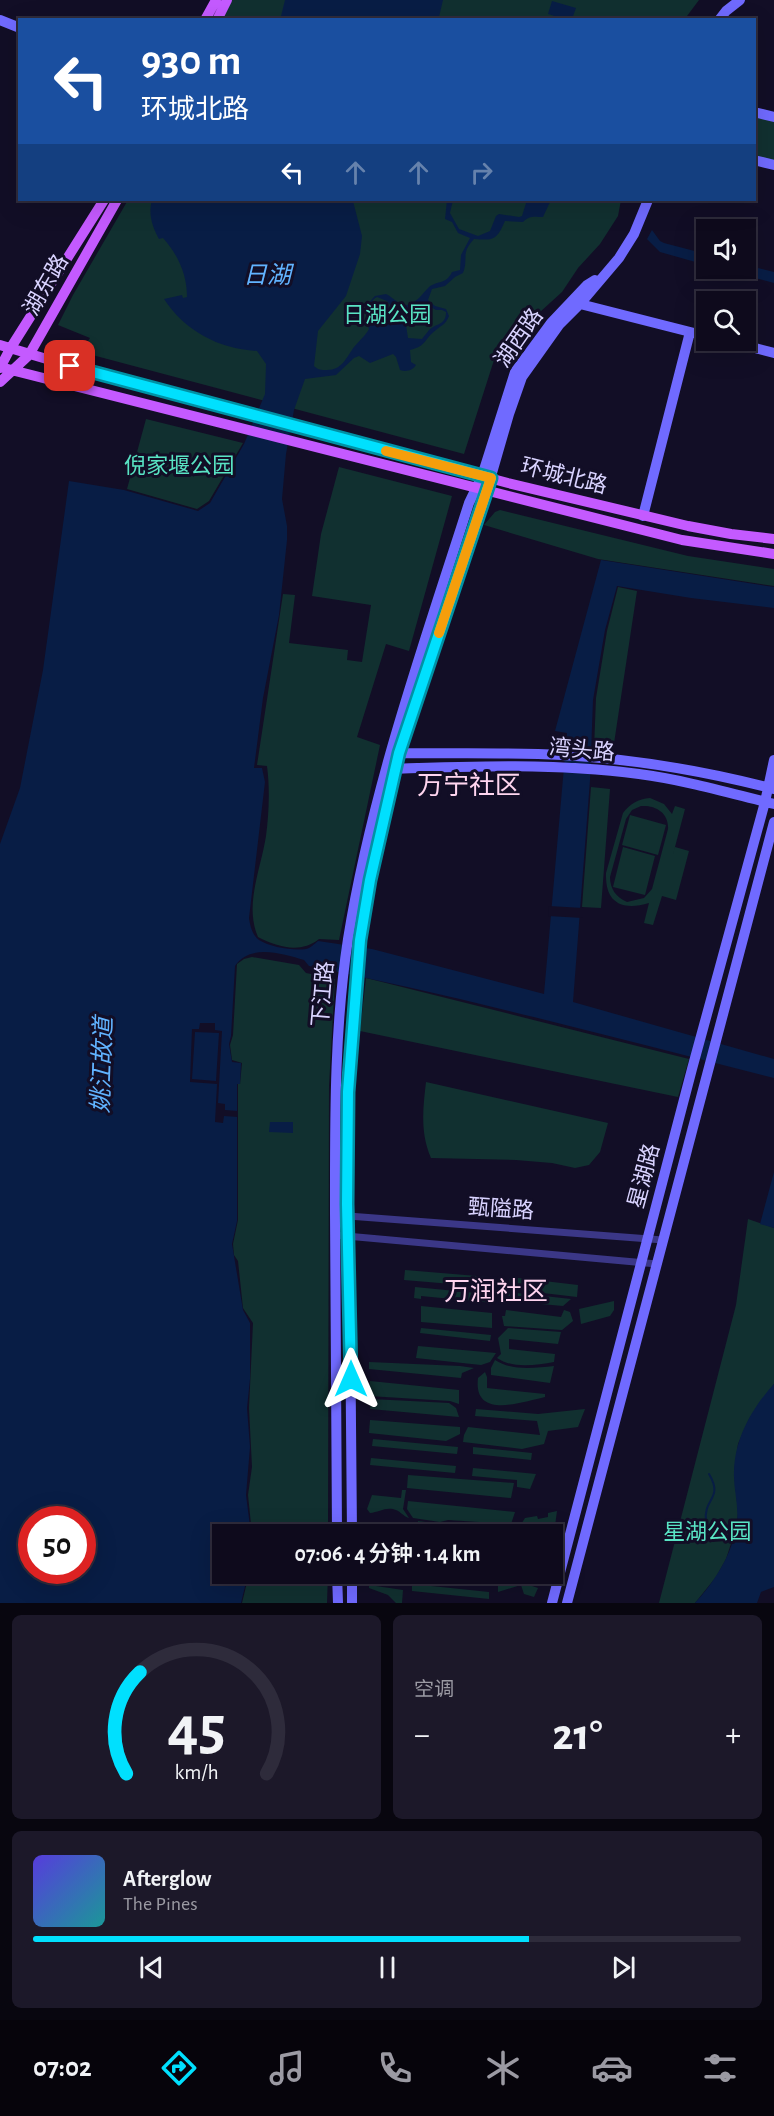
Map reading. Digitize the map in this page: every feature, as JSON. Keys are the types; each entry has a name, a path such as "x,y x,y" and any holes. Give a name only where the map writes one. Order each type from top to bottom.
{"main road":[{"path":"206,18 216,0"},
{"path":"218,18 227,0"},
{"path":"722,15 734,0"},
{"path":"722,15 740,0"},
{"path":"0,20 18,27"},
{"path":"756,112 774,117"},
{"path":"756,160 774,165"},
{"name":"湖东路","path":"0,367 5,347 103,201"},
{"name":"湖东路","path":"0,382 29,355 116,201"},
{"name":"湖西路","path":"486,477 522,377 577,301 605,275 619,258 648,201"},
{"path":"577,301 696,334"},
{"path":"643,516 690,332"},
{"name":"环城北路","path":"5,347 90,372 486,477 643,516 731,534 774,539"},
{"path":"756,348 774,353"},
{"name":"环城北路","path":"0,367 682,540 774,554"},
{"path":"85,389 90,372"},
{"name":"下江路","path":"337,1524 335,1096 342,987 348,941 359,877 394,753 470,503 482,488 486,477"},
{"name":"湾头路","path":"394,753 490,753 562,761 593,769 689,783 770,803"},
{"name":"湾头路","path":"390,769 596,758 670,767 771,789"},
{"name":"星湖路","path":"552,1603 692,1069 770,803 774,760"},
{"name":"下江路","path":"352,1524 348,1092 359,945 390,769"},
{"name":"星湖路","path":"567,1603 774,822"},
{"path":"655,1210 670,1213"},
{"path":"337,1584 338,1603"},
{"path":"352,1584 352,1603"}],"street":[{"name":"甄隘路","path":"335,1215 663,1240"},
{"name":"甄隘路","path":"335,1235 657,1264"}],"green space":[{"path":"230,0 699,0 686,18 221,18"},
{"path":"756,116 774,120 774,161 756,156"},
{"name":"日湖公园","path":"127,201 621,201 618,216 600,244 578,268 562,292 518,332 494,360 464,454 81,352 90,338 58,325"},
{"name":"倪家堰公园","path":"146,419 243,443 209,501 197,509 127,489"},
{"path":"339,467 452,496 409,651 386,644 357,737 380,745 339,940 319,939 312,944 297,948 273,944 258,937 254,925 253,900 266,836 269,801 267,766 257,765 283,594 295,595 289,643 348,650 347,660 362,662 371,605 312,596 321,534"},
{"path":"500,510 688,556 774,569 774,586 598,559 484,525 495,512"},
{"path":"618,587 637,591 613,750 594,749 596,698 607,631"},
{"path":"591,787 610,789 601,908 582,907"},
{"path":"650,798 664,804 672,814 675,806 685,809 671,862 675,847 689,851 676,900 662,896 653,925 644,923 649,903 623,905 612,898 606,883 606,873 623,813 635,802","holes":["641,806 652,807 664,814 668,829 652,889 644,898 627,902 614,892 610,877 626,819 632,810"]},
{"path":"630,815 666,825 658,855 622,845"},
{"path":"623,847 655,856 645,895 613,887"},
{"path":"252,957 299,965 306,973 335,979 329,1086 328,1524 251,1524 248,1495 252,1467 249,1408 253,1323 243,1308 238,1261 234,1255 233,1244 238,1220 238,1084 240,1084 242,1063 232,1060 230,1045 233,1035 237,964"},
{"path":"366,978 689,1059 678,1097 360,1031"},
{"path":"426,1082 608,1123 600,1152 589,1165 575,1168 552,1163 516,1160 431,1158 424,1130"},
{"name":"星湖公园","path":"748,1219 774,1228 774,1384 749,1419 738,1444 734,1472 737,1525 726,1559 716,1577 695,1603 659,1603 736,1305"},
{"path":"405,1270 489,1277 488,1287 404,1280"},
{"path":"510,1277 578,1285 577,1297 509,1289"},
{"path":"415,1287 476,1293 486,1301 493,1300 493,1303 421,1296 421,1299 414,1298"},
{"path":"508,1292 571,1299 563,1306 507,1301"},
{"path":"614,1301 614,1310 610,1316 581,1324 579,1309"},
{"path":"421,1306 492,1313 492,1328 421,1322"},
{"path":"506,1310 561,1317 564,1310 570,1312 573,1321 562,1330 504,1326 502,1316 505,1316"},
{"path":"421,1328 491,1335 490,1341 420,1333"},
{"path":"508,1328 561,1332 558,1344 509,1339 509,1349 555,1354 554,1362 517,1365 497,1358 501,1354 498,1338"},
{"path":"418,1346 496,1353 490,1362 481,1365 416,1358"},
{"path":"495,1360 516,1367 554,1366 550,1383 491,1375 491,1368"},
{"path":"369,1362 474,1368 462,1373 461,1378 369,1369"},
{"path":"485,1372 487,1388 545,1394 545,1397 512,1404 491,1404 483,1399 478,1391 478,1378"},
{"path":"370,1381 459,1390 459,1404 450,1401 369,1396"},
{"path":"371,1399 449,1403 456,1408 459,1417 370,1409"},
{"path":"476,1409 538,1414 585,1409 578,1427 548,1431 544,1444 522,1449 463,1442 468,1427 540,1435 537,1421 475,1416"},
{"path":"370,1420 460,1427 460,1434 446,1441 369,1433"},
{"path":"373,1439 458,1447 457,1454 372,1446"},
{"path":"473,1447 532,1453 531,1460 473,1454"},
{"path":"371,1458 456,1466 455,1473 370,1465"},
{"path":"473,1468 536,1474 530,1489 517,1487 517,1480 472,1476"},
{"path":"408,1475 514,1483 511,1498 407,1488"},
{"path":"402,1490 406,1490 403,1509 409,1518 393,1509 370,1513 367,1509 372,1495 401,1498"},
{"path":"408,1501 515,1512 511,1524 448,1520 440,1522 413,1518 407,1509"},
{"path":"557,1511 555,1524 521,1524 525,1518 548,1517 548,1513"},
{"path":"418,1521 441,1524 418,1524"},
{"path":"247,1584 328,1584 327,1603 242,1603"},
{"path":"412,1584 489,1592 489,1599 412,1591"},
{"path":"498,1584 526,1584 538,1588 534,1597 524,1594 521,1585 498,1592"},
{"path":"369,1585 403,1590 402,1603 396,1603 388,1595 369,1588"}],"water":[{"path":"285,0 443,0 440,18 280,18"},
{"path":"552,1 576,8 572,18 558,18 548,14"},
{"path":"152,201 353,201 362,236 360,254 346,296 318,331 314,366 320,370 327,370 340,366 369,329 366,311 375,296 386,294 404,305 411,304 429,287 444,281 452,272 460,270 461,255 470,238 458,233 452,222 445,219 447,201 453,201 450,213 459,229 478,236 490,231 499,214 519,217 522,216 527,201 551,201 543,217 530,217 523,222 505,221 494,238 474,239 466,252 463,273 445,286 432,289 428,300 435,306 446,309 449,316 445,323 423,344 410,350 411,362 416,365 413,369 400,370 393,354 370,363 359,356 336,375 305,379 294,410 286,454 282,499 287,540 279,615 263,698 254,768 262,768 265,782 249,918 255,935 259,940 288,949 306,949 318,941 372,949 544,994 567,733 555,731 601,560 774,587 774,608 617,586 605,630 593,700 590,780 573,1002 774,1059 774,1078 484,1005 309,966 304,960 286,955 258,952 241,959 235,966 229,1044 232,1062 241,1063 240,1084 237,1084 237,1221 232,1244 243,1310 250,1323 250,1379 247,1408 250,1447 246,1495 250,1524 212,1524 212,1584 246,1584 241,1603 0,1603 0,844 20,788 43,670 69,481 124,490 198,511 210,503 244,444 265,394 266,364 257,351 229,347 204,336 182,320 164,299 182,295 183,298 187,297 187,289 177,258 163,238 159,239 151,220","holes":["377,297 387,301 391,306 390,313 383,321 377,323 370,319 371,304","422,302 436,310 446,312 446,316 443,322 429,330 422,339 408,338 406,325 396,318 398,309 410,309"]},
{"path":"652,230 664,243 696,251 696,262 660,252 647,239"},
{"path":"756,268 774,272 774,283 756,278"},
{"path":"270,1122 293,1122 293,1133 269,1132"},
{"path":"774,1172 774,1228 760,1224"},
{"path":"774,1384 774,1587 761,1592 757,1603 695,1603 710,1585 732,1544 737,1522 735,1459 741,1435 752,1413"}],"pier":[{"path":"549,906 583,908 583,918 548,916"},
{"path":"200,1023 215,1023 215,1030 222,1031 218,1103 225,1104 225,1110 238,1111 238,1117 224,1116 223,1123 215,1122 217,1084 190,1082 192,1029 199,1029","holes":["195,1032 219,1033 216,1081 192,1079"]}],"waterway":[{"path":"706,1521 707,1507 714,1494 713,1482 709,1474"}],"slow traffic":[{"path":"386,451 491,478 479,508 439,633"}],"district":[{"name":"万宁社区","path":"469,786"},
{"name":"万润社区","path":"496,1292"}],"route":[{"path":"70,366 491,478 479,508 399,753 370,880 360,940 348,1092 347,1204 351,1379"}],"water label":[{"name":"日湖","path":"267,276"},
{"name":"姚江故道","path":"103,1065"}]}
